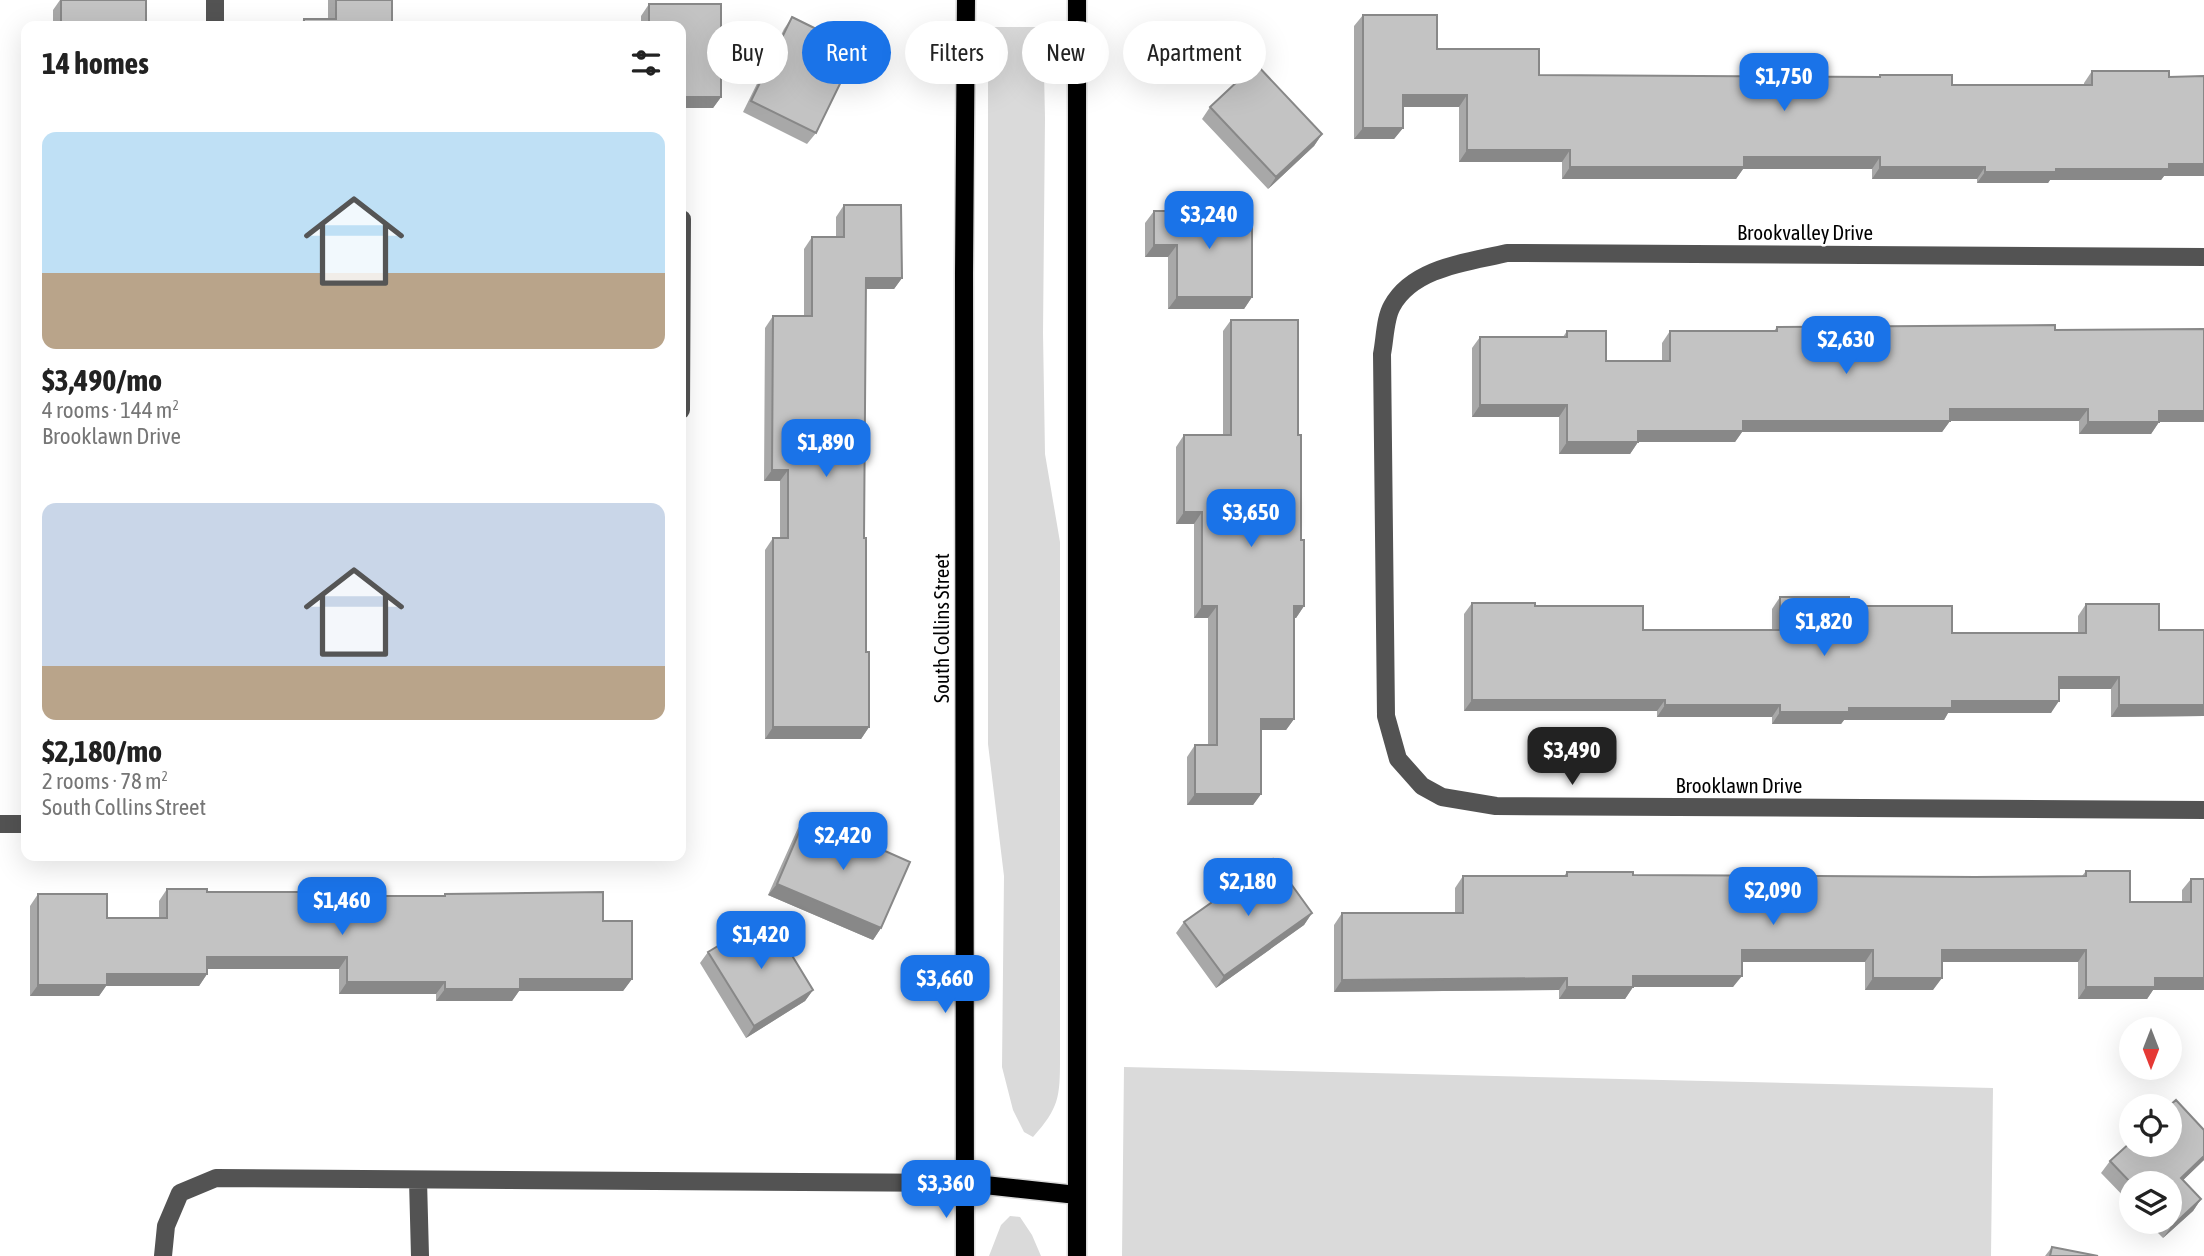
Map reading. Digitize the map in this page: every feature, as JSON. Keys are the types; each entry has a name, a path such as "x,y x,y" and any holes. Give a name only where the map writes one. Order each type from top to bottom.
{"main road":[{"name":"South Collins Street","path":"965,1256 967,0"},
{"path":"1077,0 1077,1256"},
{"path":"966,1183 1077,1195"}],"street":[{"path":"215,0 215,21"},
{"name":"Brookvalley Drive","path":"1411,283 1437,270 1507,253 2204,257"},
{"name":"Brooklawn Drive","path":"1411,283 1391,306 1382,354 1386,716 1398,759 1422,786 1442,797 1496,806 2204,810"},
{"path":"0,824 21,824"},
{"path":"163,1256 166,1226 180,1194 216,1178 966,1183"},
{"path":"418,1180 420,1256"}],"shaded area":[{"path":"1008,27 1022,27 1022,84 1044,84 1045,454 1060,542 1060,1072 1053,1110 1033,1137 1024,1132 1013,1110 1002,1067 1004,876 988,744 988,84 1008,84"},
{"path":"1124,1067 1993,1088 1991,1256 1122,1256"},
{"path":"1010,1216 1020,1217 1041,1256 989,1256 1001,1225"}],"building":[{"path":"61,0 146,0 146,21 61,21"},
{"path":"336,0 392,0 392,21 304,21 336,19"},
{"path":"649,4 721,4 721,21 707,21 707,84 721,84 721,97 686,97 686,21 649,21"},
{"path":"1363,15 1437,15 1437,49 1539,49 1539,75 1952,75 1952,85 2092,85 2092,71 2169,71 2169,77 2204,76 2204,164 2169,164 2169,169 1985,172 1985,167 1880,167 1880,157 1744,157 1744,167 1570,167 1570,150 1467,150 1467,95 1403,95 1403,128 1363,128"},
{"path":"792,17 802,22 802,84 840,84 816,133 751,101 759,84 788,84 788,25"},
{"path":"1266,75 1322,134 1276,177 1210,107 1235,84 1266,84"},
{"path":"844,205 901,205 902,278 866,278 864,538 869,727 773,727 773,538 788,538 788,470 772,470 773,316 812,316 812,237 844,237"},
{"path":"1154,211 1252,211 1252,297 1177,297 1177,245 1154,245"},
{"path":"1231,320 1298,320 1298,435 1301,435 1304,606 1294,606 1294,719 1261,719 1261,794 1195,794 1195,745 1217,745 1217,606 1202,606 1202,512 1184,512 1184,435 1231,435"},
{"path":"2055,325 2055,330 2204,329 2204,411 2159,411 2159,422 2088,422 2088,409 1950,409 1950,421 1743,421 1743,431 1638,431 1638,442 1567,442 1567,405 1480,405 1480,337 1567,337 1567,331 1606,331 1606,361 1670,361 1670,331 1777,331 1777,327"},
{"path":"1780,597 1849,597 1849,606 1952,606 1952,633 2086,633 2086,604 2159,604 2159,630 2204,630 2204,705 2119,705 2119,677 2059,677 2059,701 1952,701 1952,708 1849,708 1849,712 1780,712 1780,705 1665,705 1665,700 1472,700 1472,603 1643,606 1643,630 1780,630"},
{"path":"806,816 910,862 881,928 777,884"},
{"path":"1273,859 1312,913 1224,976 1184,922"},
{"path":"2086,871 2130,871 2130,902 2191,902 2191,879 2204,879 2204,978 2155,978 2155,987 2086,987 2086,950 1942,950 1942,978 1873,978 1873,950 1742,950 1742,976 1633,976 1633,987 1567,987 1567,978 1342,980 1342,913 1463,913 1463,876 1567,876 1567,872 1633,872 1633,875 1975,877 2086,876"},
{"path":"167,889 207,889 207,892 313,892 313,896 603,892 603,921 632,921 632,979 520,979 520,989 445,989 445,982 347,982 347,957 207,957 207,974 107,974 107,985 38,985 38,894 107,894 107,918 167,918"},
{"path":"768,916 813,990 754,1026 708,952"},
{"path":"2182,1106 2204,1130 2204,1156 2182,1177 2182,1171 2120,1171 2110,1161 2119,1153 2119,1157 2182,1157"},
{"path":"2182,1179 2201,1199 2182,1217"},
{"path":"2052,1247 2098,1256 2050,1256"}]}
